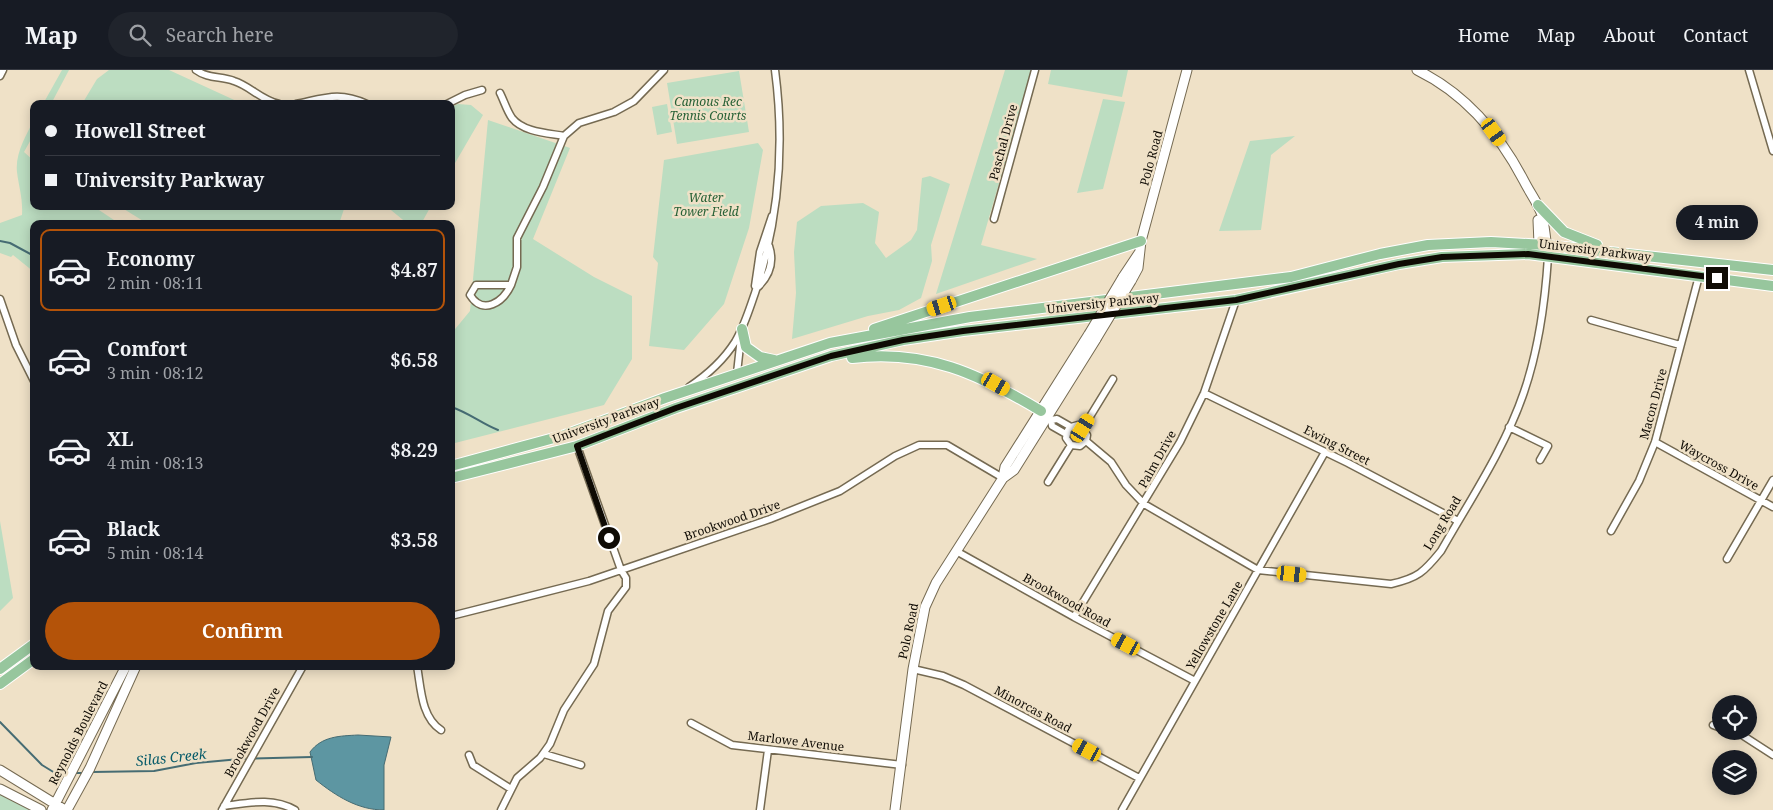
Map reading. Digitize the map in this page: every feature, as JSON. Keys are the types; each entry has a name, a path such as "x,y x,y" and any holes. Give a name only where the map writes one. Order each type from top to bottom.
{"main road":[{"name":"Polo Road","path":"1047,416 1127,279 1139,253 1187,70"},
{"path":"1417,70 1446,87 1480,116 1505,147 1538,206 1564,232 1611,252"},
{"path":"1530,191 1538,219 1542,244 1548,257"},
{"path":"1538,206 1542,244"},
{"path":"830,343 1141,241"},
{"name":"University Parkway","path":"455,465 565,435 681,392 830,343 970,317 1291,277 1380,254 1428,245 1475,242 1542,244 1773,270"},
{"name":"University Parkway","path":"455,477 577,446 703,399 831,356 903,340 963,331 1236,300 1399,264 1442,257 1528,254 1773,286"},
{"path":"742,329 744,342 752,352 760,357 777,360"},
{"name":"Polo Road","path":"895,810 913,669 925,607 936,583 1003,478 1005,466 1055,406 1092,336"},
{"path":"802,366 864,356 921,360 951,366 980,376 1047,416"},
{"path":"703,399 707,392 733,382 736,379 737,373"},
{"path":"0,669 30,647"},
{"path":"0,684 30,662"},
{"name":"Reynolds Boulevard","path":"53,807 124,670"},
{"name":"Reynolds Boulevard","path":"66,810 90,768 134,670"},
{"path":"0,770 53,807 66,810"},
{"path":"0,789 41,810"}],"street":[{"path":"0,76 3,70"},
{"path":"196,70 207,76 233,80 270,100"},
{"path":"511,285 476,285 470,295 478,303 491,306 504,298 511,285 518,267 517,238 543,187 564,136 579,123 614,112 634,102 664,70"},
{"path":"737,373 742,329 756,289 774,223 781,155 775,70"},
{"name":"Paschal Drive","path":"994,219 1035,70"},
{"path":"1749,70 1773,151"},
{"path":"455,100 482,90"},
{"path":"500,93 509,112 517,123 533,130 564,136"},
{"path":"315,100 338,95 358,100"},
{"path":"756,289 755,278 758,259 774,213"},
{"name":"Long Road","path":"1086,441 1111,462 1126,486 1144,504 1258,570 1391,584 1412,579 1425,571 1441,551 1509,426 1524,393 1542,322 1548,257"},
{"name":"Macon Drive","path":"1611,531 1638,481 1655,442 1698,276"},
{"path":"0,299 16,345 30,373"},
{"name":"Palm Drive","path":"1074,617 1180,442 1204,393 1236,300"},
{"path":"1591,320 1680,345"},
{"path":"681,392 714,367 742,329"},
{"path":"1083,428 1113,379"},
{"name":"Ewing Street","path":"1204,393 1326,452 1458,521"},
{"path":"1047,416 1071,427"},
{"path":"1047,416 1052,426 1066,434"},
{"path":"1078,425 1083,428 1087,435 1086,441 1080,446 1071,445 1066,438 1066,434 1071,427 1078,425"},
{"path":"1509,426 1548,446 1540,460"},
{"name":"Waycross Drive","path":"1655,442 1773,507"},
{"name":"Brookwood Drive","path":"455,615 589,582 770,520 827,498 895,456 920,445 947,445 1003,478"},
{"path":"1048,482 1071,445"},
{"path":"501,810 522,770 544,754 564,710 594,664 608,611 626,590 626,578 621,570 577,446"},
{"name":"Yellowstone Lane","path":"1122,810 1326,452"},
{"path":"1727,559 1773,480"},
{"name":"Brookwood Road","path":"956,551 1074,617 1195,681"},
{"name":"Minorcas Road","path":"913,669 943,676 964,685 1139,778"},
{"name":"Brookwood Drive","path":"223,808 301,670"},
{"path":"418,670 427,716 441,730"},
{"name":"Marlowe Avenue","path":"691,723 732,745 902,765"},
{"path":"1751,740 1773,755"},
{"path":"760,810 768,750"},
{"path":"544,754 581,765"},
{"path":"469,756 473,765 511,788"},
{"path":"223,808 266,802 287,806 294,810"}],"green space":[{"path":"62,70 69,70 53,100 45,100"},
{"path":"109,70 169,70 234,100 84,100 97,79"},
{"path":"1005,70 1032,70 981,245 1037,259 936,294"},
{"path":"1051,70 1128,70 1122,97 1048,84"},
{"name":"Camous Rec Tennis Courts","path":"739,71 749,132 677,144 667,83"},
{"path":"1103,99 1125,102 1103,189 1077,193"},
{"path":"667,104 672,132 657,135 652,107"},
{"path":"455,105 471,105 483,115 455,163"},
{"path":"488,120 570,148 533,239 594,277 632,296 632,359 604,405 455,443 455,329 470,311"},
{"path":"30,128 30,141 24,152 30,157 30,210 99,210 114,220 30,220 30,269 13,255 11,257 0,253 0,223 22,215 17,165 22,145"},
{"path":"1295,136 1271,155 1261,230 1219,231 1250,141"},
{"name":"Water Tower Field","path":"758,143 763,150 749,228 724,304 684,350 649,346 658,263 653,257 664,160"},
{"path":"930,176 950,184 931,245 932,261 921,298 899,310 868,316 792,339 796,293 794,252 797,222 821,206 863,203 879,212 875,243 886,258 911,240 917,230 922,178"},
{"path":"125,210 344,210 340,220 142,220"},
{"path":"391,210 429,210 423,220 403,220"},
{"path":"0,521 13,598 0,611"},
{"path":"0,794 34,810 0,810"}],"water":[{"path":"358,735 391,737 384,765 384,810 356,805 316,780 310,752 326,740"}],"waterway":[{"path":"0,241 10,243 30,254"},
{"path":"455,409 498,430"},
{"name":"Silas Creek","path":"0,722 42,765 55,773 67,773"},
{"name":"Silas Creek","path":"92,772 154,771 196,763 240,759 312,757"},
{"name":"Silas Creek","path":"74,773 84,773"}],"route":[{"path":"609,538 577,446 676,408 831,356 903,340 963,331 1236,300 1399,264 1442,257 1528,254 1717,278"}]}
